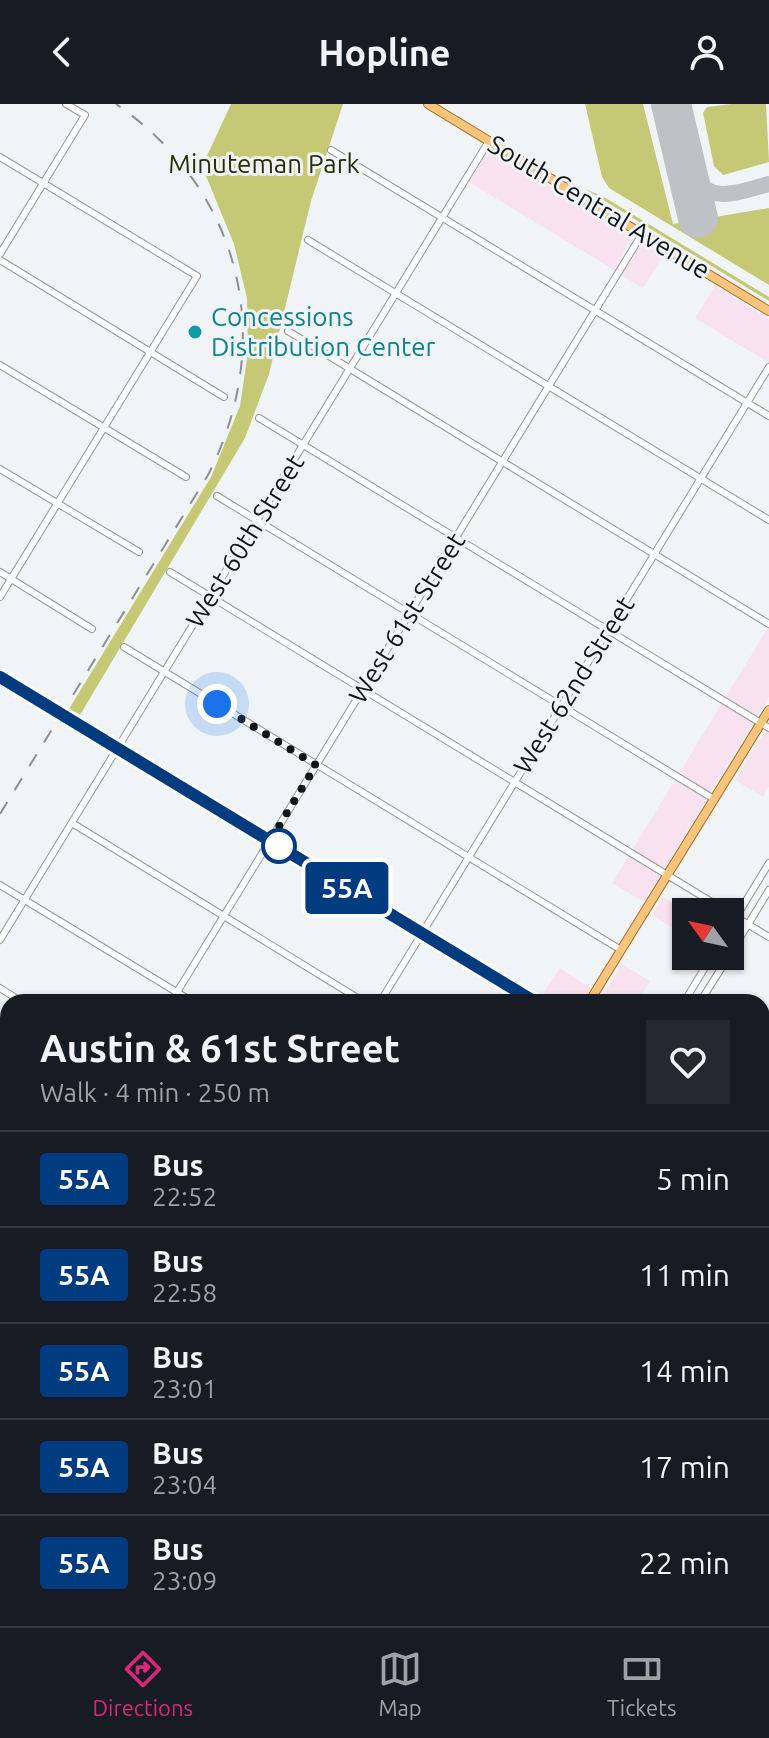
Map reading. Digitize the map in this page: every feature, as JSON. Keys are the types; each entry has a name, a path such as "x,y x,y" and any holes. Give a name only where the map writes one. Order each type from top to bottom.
{"main road":[{"name":"South Central Avenue","path":"428,104 769,311"},
{"path":"594,994 714,799 765,726 769,710"}],"street":[{"path":"0,254 85,115 66,104"},
{"name":"West 60th Street","path":"0,940 489,141"},
{"path":"331,150 769,416"},
{"path":"0,157 197,276 0,597"},
{"name":"West 61st Street","path":"177,992 642,234"},
{"path":"308,240 769,520"},
{"path":"0,260 224,397"},
{"path":"288,331 769,624"},
{"path":"0,365 186,477"},
{"name":"West 62nd Street","path":"385,994 769,367"},
{"path":"259,418 765,726"},
{"path":"0,469 139,552"},
{"path":"217,496 714,799"},
{"path":"0,572 92,629"},
{"path":"170,572 705,898"},
{"path":"124,647 621,950"},
{"path":"0,677 521,994"},
{"path":"72,823 351,994"},
{"path":"744,898 769,863"},
{"path":"0,885 180,994"},
{"path":"744,931 769,890"},
{"path":"744,922 769,937"},
{"path":"689,994 703,970"},
{"path":"705,994 720,970"}],"shaded area":[{"path":"494,152 632,236 614,270 469,182 486,156"},
{"path":"643,243 664,255 643,288 621,275"},
{"path":"715,286 769,319 769,363 695,318"},
{"path":"769,626 769,697 644,902 612,883"},
{"path":"769,724 769,787 763,797 735,780"},
{"path":"663,897 672,902 672,927 652,915"},
{"path":"622,964 650,981 643,994 604,994"},
{"path":"559,968 591,988 587,994 544,994"}],"green space":[{"name":"Minuteman Park","path":"231,104 343,104 311,201 269,374 245,438 80,715 69,709 211,477 240,406 248,352 247,298 234,244 206,176 206,158"},
{"path":"585,104 643,104 673,224 769,208 769,285 609,188 602,177"},
{"path":"766,104 769,162 723,175 714,166 703,113 707,107"},
{"path":"585,189 604,197 769,297 769,301"}],"taxiway":[{"path":"684,158 699,184 718,194 769,184"}],"runway":[{"path":"671,104 698,218"}],"railway":[{"path":"0,814 208,475 229,424 240,372 242,321 235,272 219,224 193,180 159,139 116,104"}],"bus line":[{"name":"55A","path":"0,677 522,994"}],"place":[{"name":"Concessions Distribution Center","path":"195,332"}],"route":[{"path":"217,704 316,765 270,841 279,846"}]}
